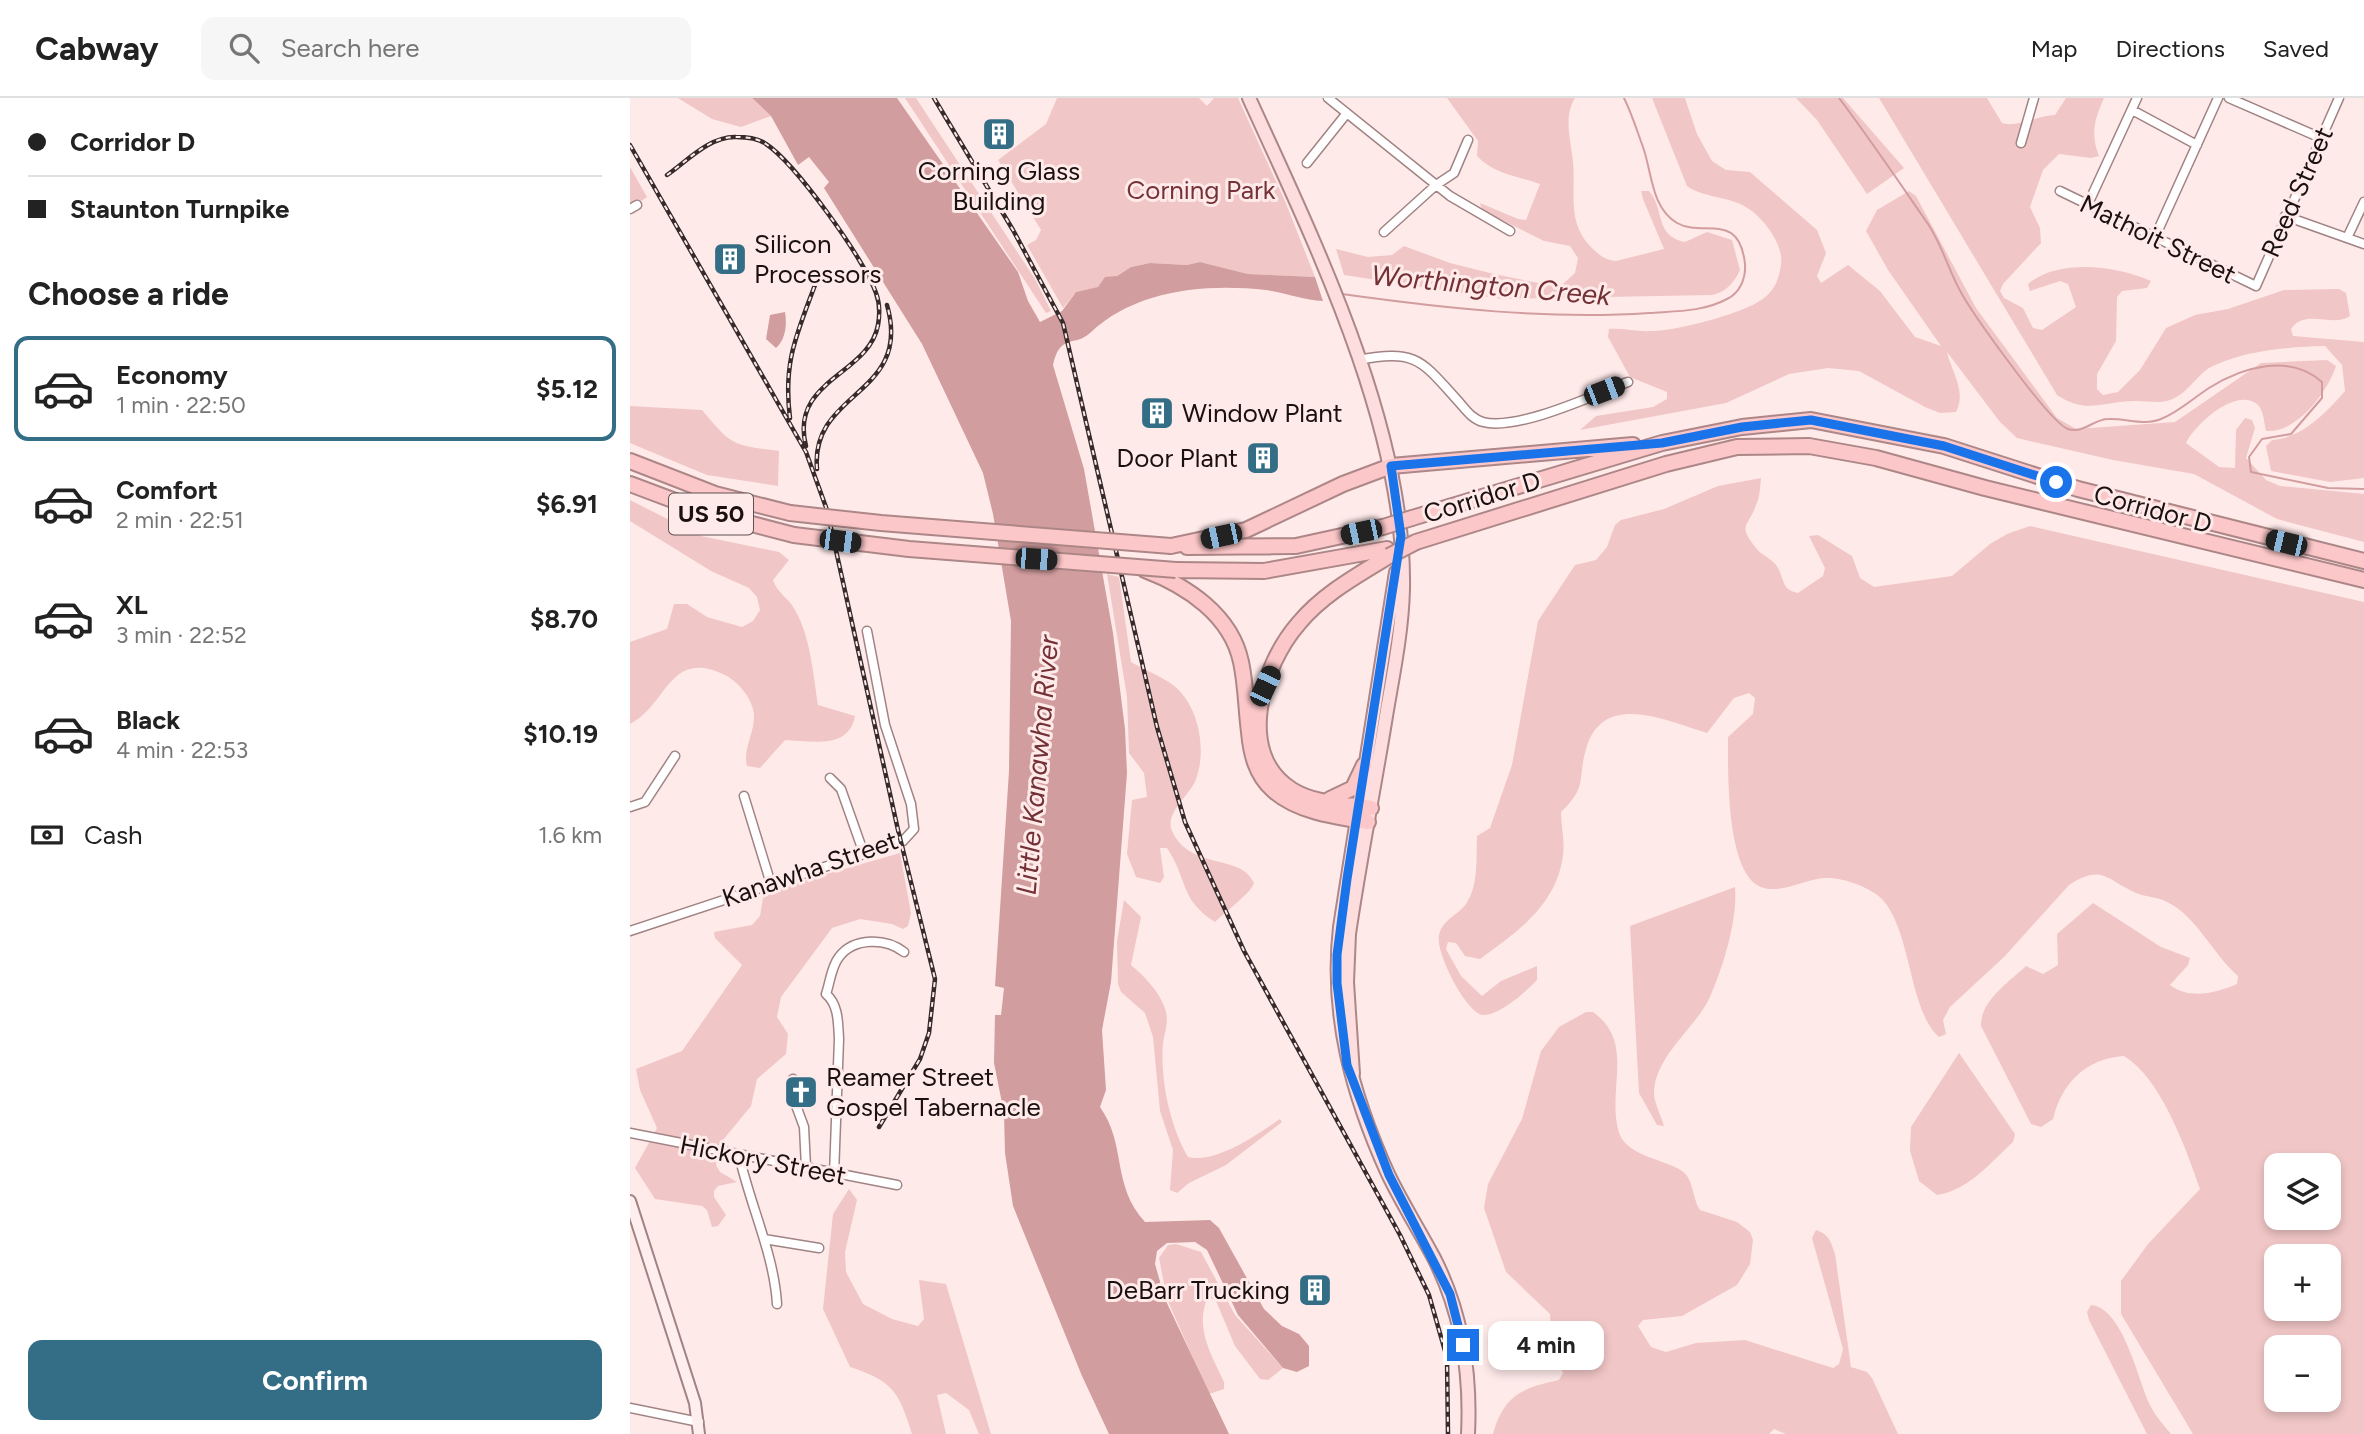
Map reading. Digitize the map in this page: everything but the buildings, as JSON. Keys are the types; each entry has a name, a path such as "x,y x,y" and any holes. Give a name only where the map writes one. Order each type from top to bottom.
{"highway":[{"name":"Corridor D","path":"630,461 715,494 790,513 1214,549 1296,546 1383,527 1662,443 1742,427 1811,420 1944,446 2091,492 2364,561"},
{"path":"1171,546 1246,530 1343,484 1391,466 1662,443"},
{"name":"Corridor D","path":"1388,553 1678,461 1737,447 1809,446 1876,457 1984,488 2364,580"},
{"name":"US 50","path":"630,484 702,511 794,536 909,549 1137,567 1176,576 1264,570 1388,553"},
{"path":"1363,814 1315,799 1285,785 1266,760 1259,738 1259,711 1265,686 1298,624 1322,600 1388,553"},
{"path":"1176,576 1229,631 1241,662 1255,765 1267,784 1298,806 1363,814"},
{"path":"1315,799 1332,799 1348,793 1364,765"}],"main road":[{"path":"1249,98 1318,252 1358,360 1391,466 1401,536 1403,590 1399,640 1337,955 1343,1042 1347,1065 1353,1074 1389,1175 1435,1260 1458,1319 1467,1376 1468,1434"},
{"path":"1255,98 1266,135"},
{"path":"1363,814 1364,765 1401,536"}],"street":[{"path":"1328,98 1436,185 1510,231"},
{"path":"2021,143 2034,98"},
{"path":"2088,204 2137,98"},
{"path":"2155,237 2218,98"},
{"path":"2229,98 2321,138"},
{"name":"Reed Street","path":"2256,286 2339,98"},
{"path":"2132,110 2197,145"},
{"path":"1307,163 1347,113"},
{"path":"1384,232 1436,185 1454,173 1468,140"},
{"name":"Mathoit Street","path":"2060,191 2256,286"},
{"path":"2347,238 2364,202"},
{"path":"2285,216 2364,244"},
{"path":"1358,360 1403,355 1417,360 1430,369 1470,415 1484,422 1497,424 1536,416 1628,382"},
{"name":"Kanawha Street","path":"630,931 903,841 914,829 915,818 886,725 867,631"},
{"path":"630,807 645,802 675,756"},
{"path":"830,778 841,789 864,853"},
{"path":"744,796 771,884"},
{"path":"834,1175 839,1039 838,1018 832,1001 826,995 837,959 858,943 893,943 904,952"},
{"path":"793,1079 794,1100 804,1127 806,1167"},
{"name":"Hickory Street","path":"630,1133 806,1167 834,1175 897,1185"},
{"path":"739,1155 748,1195 764,1239 777,1304"},
{"path":"630,1201 699,1428"},
{"path":"764,1239 818,1248"},
{"path":"630,1408 699,1428"}],"green space":[{"path":"678,98 752,98 771,116 741,127 712,119"},
{"path":"905,98 916,98 1035,279 1051,311 1046,313"},
{"name":"Corning Park","path":"1057,98 1199,98 1207,106 1214,98 1238,98 1285,201 1315,277 1248,274 1200,262 1187,265 1150,263 1131,267 1099,287 1076,292 1063,308 1027,245 1036,240 1041,230 998,160 1046,124"},
{"path":"1447,98 1575,98 1569,113 1574,208 1579,229 1593,249 1603,257 1616,261 1664,249 1641,191 1649,191 1664,228 1675,239 1685,242 1707,232 1732,240 1740,270 1735,279 1725,289 1712,295 1502,299 1344,275 1336,249 1368,257 1392,255 1404,246 1450,263 1538,283 1563,284 1575,273 1578,258 1570,246 1544,241 1482,210 1480,203 1526,220 1540,184 1498,171 1477,156 1478,141"},
{"path":"1652,98 1685,98 1697,134 1712,161 1726,170 1750,172 1817,230 1826,253 1817,276 1821,283 1848,265 1880,291 1915,337 1941,346 1888,270 1866,231 1877,210 1909,191 1916,196 1976,308 2057,418 2076,429 2175,422 2261,363 2327,360 2336,366 2326,388 2309,409 2289,425 2266,431 2257,404 2238,400 2207,418 2186,443 2219,467 2235,468 2236,430 2245,418 2252,420 2255,428 2246,458 2266,480 2280,486 2364,494 2364,542 2277,519 2194,474 2113,460 2017,438 2000,422 1947,352 1959,389 1956,412 1940,413 1925,407 1859,371 1828,368 1789,374 1726,403 1580,430 1596,416 1653,407 1667,399 1667,392 1630,377 1608,337 1609,329 1663,330 1727,315 1755,304 1768,295 1780,270 1781,258 1777,242 1752,211 1736,202 1687,186"},
{"path":"1796,98 1843,98 1904,168 1867,194 1817,120"},
{"path":"1879,98 1987,98 2002,123 2008,124 2055,115 2066,98 2104,98 2095,126 2099,156 2091,158 2059,154 2043,170 2030,207 2040,228 2041,243 2003,284 2000,291 2004,298 2023,308 2033,328 2042,330 2076,307 2068,284 2060,281 2030,291 2028,284 2041,276 2056,270 2088,267 2122,271 2151,281 2147,288 2122,291 2117,297 2116,341 2097,374 2097,389 2103,395 2118,392 2140,370 2166,328 2195,315 2228,309 2284,290 2339,289 2346,293 2350,316 2336,320 2304,320 2291,329 2293,336 2364,342 2364,478 2330,482 2271,471 2266,446 2272,440 2293,435 2313,423 2345,391 2342,365 2325,346 2268,350 2240,356 2209,368 2181,394 2164,401 2086,406 2057,395"},
{"path":"630,167 647,197 630,209"},
{"path":"630,406 702,410 720,431 734,442 779,451 778,486 707,475 630,443"},
{"path":"1761,478 1757,502 1746,526 1747,534 1758,550 1776,565 1788,589 1798,593 1823,576 1825,568 1809,536 1818,535 1852,556 1860,578 1874,587 1952,576 1990,544 2007,534 2030,526 2364,602 2364,1434 2193,1434 2121,1314 2121,1281 2148,1244 2200,1189 2171,1116 2150,1080 2124,1056 2098,1062 2077,1075 2062,1094 2053,1119 2041,1127 2031,1124 1981,1026 1985,1008 1990,1000 2026,966 2043,974 2058,965 2057,934 2093,903 2161,947 2190,958 2188,965 2170,985 2178,990 2194,994 2212,992 2237,984 2238,976 2178,908 2163,900 2136,893 2104,876 2089,875 2069,885 2004,957 1950,1007 1943,1020 1946,1034 1939,1037 1929,1025 1922,1009 1893,915 1878,895 1856,884 1832,878 1782,888 1765,888 1757,885 1747,874 1734,838 1728,737 1753,714 1755,698 1749,693 1734,698 1707,733 1638,714 1621,715 1606,720 1594,731 1586,749 1578,789 1561,812 1563,855 1553,889 1544,903 1521,927 1480,959 1465,956 1456,943 1448,942 1446,949 1461,976 1482,996 1501,981 1537,966 1537,980 1513,1002 1490,1014 1477,1012 1469,1005 1447,968 1439,935 1447,921 1470,897 1476,871 1477,836 1490,828 1512,765 1538,621 1575,565 1596,560 1607,547 1615,525 1621,520 1664,509 1718,486"},
{"path":"630,500 701,536 779,552 789,560 773,580 792,606 805,632 818,705 855,716 845,734 837,739 817,742 785,740 760,768 747,766 754,716 751,703 733,680 705,668 691,669 680,674 670,682 653,705 630,724 630,642 667,629 674,604 687,604 707,617 742,627 753,621 760,610 757,597 749,588 711,571 630,521"},
{"path":"1107,574 1119,577 1131,662 1173,685 1182,694 1195,716 1200,742 1199,767 1193,785 1172,817 1172,831 1180,843 1191,852 1238,868 1254,883 1243,897 1215,922 1195,905 1167,848 1160,848 1164,877 1160,883 1136,877 1127,854 1132,800 1147,797 1144,773 1129,753 1127,697"},
{"path":"900,853 911,913 908,926 903,929 892,924 860,919 832,928 781,997 777,1017 788,1034 786,1054 757,1079 751,1106 718,1146 716,1165 720,1172 737,1182 718,1186 714,1191 714,1197 726,1215 718,1226 712,1227 707,1210 702,1206 655,1199 635,1168 657,1128 640,1090 636,1069 682,1051 742,965 715,938 714,932 752,925 760,916 764,892"},
{"path":"1735,887 1732,928 1715,985 1704,1009 1660,1068 1654,1095 1664,1126 1657,1125 1639,1093 1630,926"},
{"path":"1124,900 1141,917 1131,965 1154,989 1166,1011 1162,1057 1165,1087 1171,1117 1188,1157 1199,1158 1224,1152 1280,1119 1282,1122 1226,1165 1189,1183 1177,1193 1170,1190 1173,1150 1160,1111 1153,1037 1145,1013 1121,992 1118,984 1117,941"},
{"path":"1586,1012 1593,1012 1606,1024 1613,1038 1617,1052 1616,1116 1623,1141 1638,1152 1686,1174 1700,1210 1737,1222 1750,1232 1753,1240 1750,1264 1737,1285 1682,1316 1643,1320 1638,1326 1651,1347 1666,1352 1696,1343 1745,1340 1833,1368 1839,1364 1843,1349 1812,1238 1816,1230 1827,1236 1835,1254 1851,1367 1867,1372 1872,1378 1898,1434 1786,1434 1774,1429 1769,1434 1493,1434 1503,1410 1516,1395 1535,1386 1559,1380 1563,1373 1552,1345 1550,1314 1506,1272 1484,1208 1488,1184 1522,1119 1541,1051 1559,1027"},
{"path":"1959,1053 2015,1134 2013,1142 1969,1182 1937,1195 1919,1181 1910,1151 1911,1127"},
{"path":"849,1189 857,1200 845,1252 846,1272 863,1304 892,1319 918,1326 924,1319 919,1280 946,1284 991,1434 979,1434 969,1410 946,1393 937,1395 946,1434 912,1434 903,1408 892,1390 876,1377 850,1367 823,1309 833,1214"},
{"path":"1176,1244 1201,1252 1235,1315 1283,1368 1268,1380 1260,1379 1235,1346 1216,1301 1208,1297 1204,1308 1203,1330 1224,1382 1224,1389 1209,1394 1167,1299 1159,1258 1168,1245"},
{"path":"2091,1305 2103,1309 2121,1332 2151,1407 2171,1434 2147,1434 2089,1320 2087,1312"}],"water":[{"name":"Little Kanawha River","path":"752,98 897,98 1018,272 1028,301 1040,322 1062,311 1076,292 1098,287 1105,277 1117,276 1131,267 1150,263 1187,265 1200,262 1248,274 1315,277 1323,301 1243,288 1195,289 1149,299 1128,307 1084,337 1068,342 1060,348 1053,365 1084,469 1113,633 1125,729 1127,773 1111,982 1102,1030 1106,1090 1100,1107 1114,1136 1127,1194 1145,1222 1210,1220 1219,1228 1264,1309 1282,1326 1299,1334 1309,1346 1309,1366 1297,1372 1283,1368 1238,1315 1207,1250 1195,1242 1167,1243 1157,1251 1155,1264 1165,1299 1229,1434 1109,1434 1082,1376 1013,1206 1005,1153 1004,1113 994,1063 995,1015 1001,1015 1004,988 995,986 1009,771 1011,621 993,514 983,473 922,344 824,188 829,182 809,157 798,165 771,116"},
{"path":"785,312 785,331 776,348 766,339 770,315"}],"waterway":[{"name":"Worthington Creek","path":"1342,294 1457,308 1572,315 1689,310 1718,303 1732,296 1739,289 1745,264 1736,237 1728,231 1687,227 1668,216 1657,199 1643,147 1624,98"},
{"name":"Worthington Creek","path":"1839,98 1928,224 1971,308 2046,409 2068,429 2079,430 2108,419 2155,421 2174,413 2209,388 2236,374 2266,366 2295,368 2322,382 2322,398 2291,434 2262,439 2249,457 2251,472 2328,488 2364,489"}],"railway":[{"path":"934,98 1013,230 1063,323 1157,727 1185,822 1244,951 1400,1235 1429,1295 1447,1358 1448,1434"},
{"path":"667,175 699,150 717,141 740,137 763,142 779,155 811,191 844,236 869,278 876,293 879,313 872,342 861,356 819,392 809,406 804,424 806,446"},
{"path":"630,145 806,452 827,510 898,830 935,979 929,1033 920,1059 879,1127"},
{"path":"790,418 790,365 797,335 815,285"},
{"path":"817,469 819,443 829,423 874,376 886,358 891,335 887,305"}],"place":[{"name":"Corning Glass Building","path":"999,134"},
{"name":"Silicon Processors","path":"730,259"},
{"name":"Window Plant","path":"1157,413"},
{"name":"Door Plant","path":"1263,458"},
{"name":"Reamer Street Gospel Tabernacle","path":"801,1092"},
{"name":"DeBarr Trucking","path":"1315,1290"}],"route":[{"path":"1463,1345 1450,1294 1435,1260 1389,1175 1365,1116 1353,1074 1347,1065 1337,983 1340,927 1401,536 1391,466 1662,443 1742,427 1811,420 1944,446 2056,482"}]}
